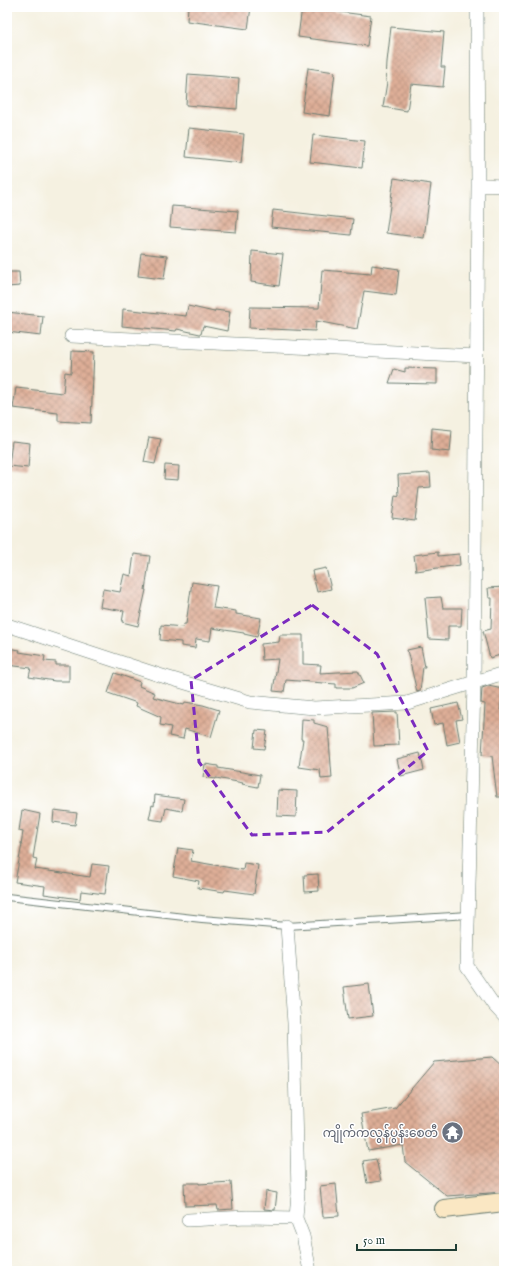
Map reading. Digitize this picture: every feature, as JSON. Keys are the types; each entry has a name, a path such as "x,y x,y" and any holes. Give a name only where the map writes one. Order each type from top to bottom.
{"street":[{"path":"477,7 478,185 474,682 467,966 493,1004 504,1016"},
{"path":"478,185 504,186"},
{"path":"71,336 477,356"},
{"path":"7,625 160,676 250,702 314,708 407,703 504,673"},
{"path":"287,926 294,1023 298,1193 296,1218 303,1236 310,1271"},
{"path":"444,1209 504,1202"},
{"path":"188,1220 247,1217 296,1218"}],"lane":[{"path":"7,897 202,919 287,926 469,915"}],"highlighted area":[{"path":"312,605 377,654 428,751 327,832 252,835 199,762 191,680"}],"building":[{"path":"188,7 251,7 248,29 187,21"},
{"path":"302,7 371,16 367,46 298,37"},
{"path":"391,27 444,32 441,67 445,67 443,87 411,84 407,111 383,107 387,82 387,62"},
{"path":"308,68 335,72 330,116 302,112"},
{"path":"188,74 239,78 237,109 186,105"},
{"path":"189,128 244,134 241,163 186,157"},
{"path":"313,135 365,141 362,168 310,162"},
{"path":"394,178 431,184 424,238 386,233"},
{"path":"172,206 238,211 236,232 170,227"},
{"path":"273,210 353,219 351,235 271,227"},
{"path":"252,251 283,254 279,286 251,282"},
{"path":"141,253 167,256 164,279 138,276"},
{"path":"372,265 399,269 396,295 364,291 357,329 316,321 315,331 249,328 250,307 319,308 322,270 371,274"},
{"path":"7,272 19,272 20,286 7,287"},
{"path":"188,306 214,312 215,310 230,312 227,331 203,326 200,334 177,329 176,331 122,326 123,309 186,316"},
{"path":"7,312 43,316 41,336 7,332"},
{"path":"72,351 94,352 91,423 58,421 58,413 13,408 16,388 63,393 65,372 71,373"},
{"path":"405,368 437,369 437,384 389,383 394,369 405,372"},
{"path":"432,428 452,430 450,452 431,450"},
{"path":"149,437 161,439 155,464 144,462"},
{"path":"12,441 30,443 28,468 9,466"},
{"path":"165,465 179,466 178,480 164,479"},
{"path":"430,473 431,487 419,488 415,521 392,518 395,495 399,496 398,475"},
{"path":"438,552 438,556 459,554 460,565 416,571 414,555"},
{"path":"134,554 150,556 146,590 138,626 122,622 124,611 100,607 103,589 120,592 124,574 131,576"},
{"path":"326,568 331,589 317,592 312,571"},
{"path":"192,582 217,586 213,608 236,611 236,614 261,618 257,637 244,633 212,628 210,641 196,639 195,648 181,646 181,642 160,640 161,625 183,627 184,624 186,624"},
{"path":"504,587 504,654 490,658 483,631 491,629 492,598 489,598 488,588"},
{"path":"441,597 443,608 462,608 461,626 448,626 448,640 429,639 425,598"},
{"path":"280,635 303,635 303,664 321,665 320,673 358,671 364,683 352,688 336,688 336,684 286,680 284,692 273,691 278,659 262,660 261,644 279,642"},
{"path":"421,647 425,667 423,667 420,691 417,692 407,650"},
{"path":"7,648 20,650 19,652 45,656 44,661 56,662 56,665 69,665 69,681 55,681 29,677 31,668 7,665"},
{"path":"115,673 140,682 139,686 155,693 153,697 184,705 185,702 203,705 219,710 211,737 185,729 183,739 169,736 171,727 160,725 161,717 136,706 137,703 108,693"},
{"path":"488,686 503,689 500,710 504,710 504,797 497,797 492,756 482,755 485,704 481,703 482,688"},
{"path":"458,703 462,719 456,720 460,742 447,745 443,723 434,725 431,709"},
{"path":"397,712 399,745 374,746 372,713"},
{"path":"302,719 314,720 314,723 328,727 332,778 321,779 320,770 299,767 303,739 301,739"},
{"path":"256,730 267,731 264,749 254,748"},
{"path":"420,753 424,770 401,776 397,759"},
{"path":"205,764 218,766 218,768 260,775 258,787 216,778 203,777"},
{"path":"278,790 297,791 296,817 277,816"},
{"path":"155,795 184,799 182,811 166,808 163,821 149,819 152,805 154,806"},
{"path":"22,810 40,814 33,858 37,859 35,869 90,877 92,864 109,866 105,894 81,891 80,899 44,894 45,886 15,882 22,844 23,832 19,831"},
{"path":"54,810 77,813 75,825 53,822"},
{"path":"178,848 193,850 191,861 243,870 244,863 258,865 254,894 225,890 224,892 198,888 199,881 173,876"},
{"path":"318,874 319,891 305,892 304,875"},
{"path":"369,984 373,1016 348,1019 344,987"},
{"name":"ကျိုက်ကလွန်ပွန်းစေတီ","path":"492,1057 504,1068 504,1192 447,1196 405,1162 403,1145 368,1151 361,1114 395,1108 434,1062"},
{"path":"376,1159 381,1181 367,1183 363,1161"},
{"path":"231,1182 233,1209 218,1210 217,1205 185,1206 184,1183 199,1184"},
{"path":"336,1184 339,1216 323,1217 320,1186"},
{"path":"266,1191 277,1193 275,1210 264,1209"}],"place":[{"name":"ကျိုက်ကလွန်ပွန်းစေတီ","path":"453,1133"}]}
